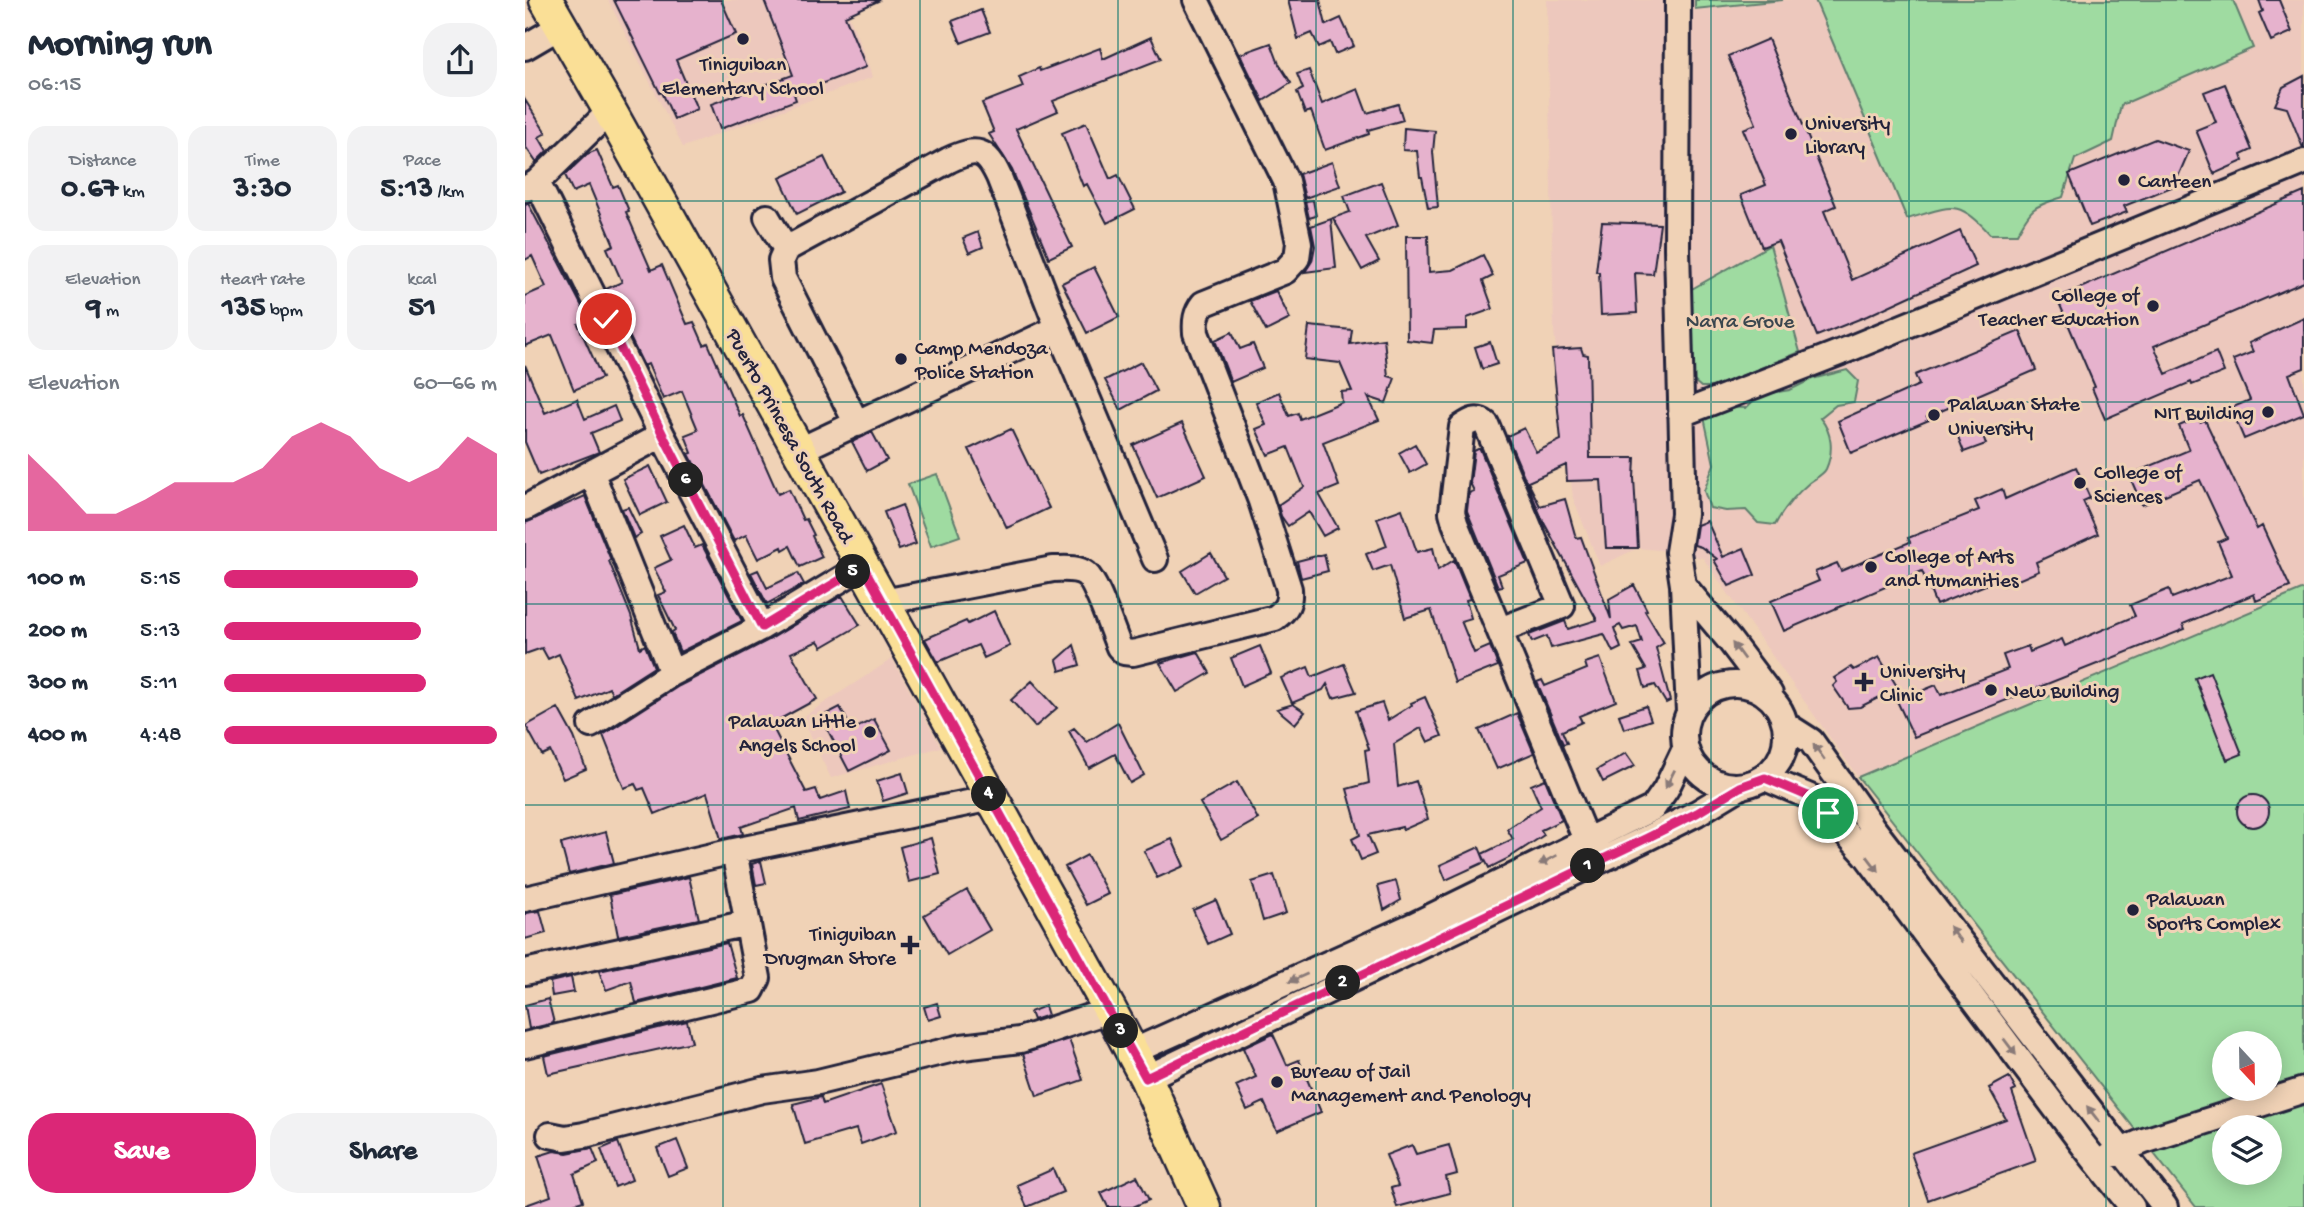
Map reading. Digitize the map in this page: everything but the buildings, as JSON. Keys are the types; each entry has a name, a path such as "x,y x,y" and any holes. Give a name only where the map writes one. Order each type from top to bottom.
{"main road":[{"name":"Puerto Princesa South Road","path":"554,13 1110,1010 1139,1065 1204,1207"}],"street":[{"path":"883,602 1053,569 1074,569 1086,574 1093,583 1119,647 1124,652 1133,653 1276,618 1290,602 1289,589 1261,501 1196,332 1195,322 1203,304 1285,271 1297,258 1299,243 1286,181 1196,0"},
{"path":"1678,0 1677,248 1684,514 1678,552 1683,585 1689,712 1683,735 1685,750 1701,774 1719,785 1740,787"},
{"path":"525,47 554,13"},
{"path":"610,111 531,186 762,627"},
{"path":"857,424 783,278 781,260 786,249 949,160 977,151 992,162 999,177 1058,328 1155,559"},
{"path":"1681,414 1849,349 2304,162"},
{"path":"767,217 786,249"},
{"path":"800,450 1058,328"},
{"path":"1500,630 1562,606 1486,424 1472,420 1462,427 1452,512 1500,630 1586,840"},
{"path":"525,508 663,435"},
{"path":"593,474 672,673"},
{"path":"591,725 672,673 762,627 863,566"},
{"path":"1139,1065 1647,838 1697,813 1740,787 1765,778 1779,763 1786,745 1782,716 1730,640 1683,585"},
{"path":"1689,712 1703,695 1722,685 1743,684 1763,692 1782,716 1811,741 1872,827 2165,1207"},
{"path":"1139,1065 1414,925 1653,808 1666,789 1685,750"},
{"path":"1765,778 1815,799 1867,855 2132,1207"},
{"path":"525,898 734,851 992,798"},
{"path":"525,1045 752,990 758,978 734,851"},
{"path":"525,972 748,923"},
{"path":"550,1135 565,1138 584,1135 762,1090 818,1082 962,1047 1020,1040 1110,1010"},
{"path":"2096,1162 2121,1150 2304,1090"}],"shaded area":[{"name":"Tiniguiban Elementary School","path":"608,0 843,0 873,77 683,147"},
{"name":"Palawan State University","path":"1547,0 2304,0 2304,589 1858,777 1703,558 1678,552 1638,548 1600,566 1573,498 1554,331"},
{"name":"Palawan Little Angels School","path":"892,659 941,747 831,778 801,718"}],"green space":[{"path":"1695,0 1783,0 1695,9"},
{"path":"1815,0 2233,0 2253,48 2121,105 2113,141 2075,159 2063,197 2034,209 2017,234 1990,234 1969,214 1952,208 1907,219"},
{"name":"Narra Grove","path":"1770,245 1800,352 1714,387 1701,387 1694,381 1690,290"},
{"path":"1847,370 1858,381 1854,402 1836,405 1820,418 1831,442 1826,469 1794,497 1775,525 1758,523 1746,510 1726,511 1710,508 1704,491 1714,464 1704,417 1721,407 1746,408 1759,395 1790,390 1812,379"},
{"path":"937,474 960,536 931,546 908,484"},
{"name":"Palawan Sports Complex","path":"2304,589 2304,1207 2196,1207 1858,777"}],"place":[{"name":"Tiniguiban Elementary School","path":"743,39"},
{"name":"University Library","path":"1791,134"},
{"name":"Canteen","path":"2124,180"},
{"name":"College of Teacher Education","path":"2153,306"},
{"name":"Camp Mendoza Police Station","path":"901,359"},
{"name":"NIT Building","path":"2268,412"},
{"name":"Palawan State University","path":"1934,415"},
{"name":"College of Sciences","path":"2080,483"},
{"name":"College of Arts and Humanities","path":"1871,567"},
{"name":"University Clinic","path":"1864,682"},
{"name":"New Building","path":"1991,690"},
{"name":"Palawan Little Angels School","path":"870,732"},
{"name":"Palawan Sports Complex","path":"2133,910"},
{"name":"Tiniguiban Drugman Store","path":"910,945"},
{"name":"Bureau of Jail Management and Penology","path":"1277,1082"}],"route":[{"path":"606,319 762,627 863,566 1146,1078 1647,838 1697,813 1740,787 1765,778 1815,799 1828,813"}]}
